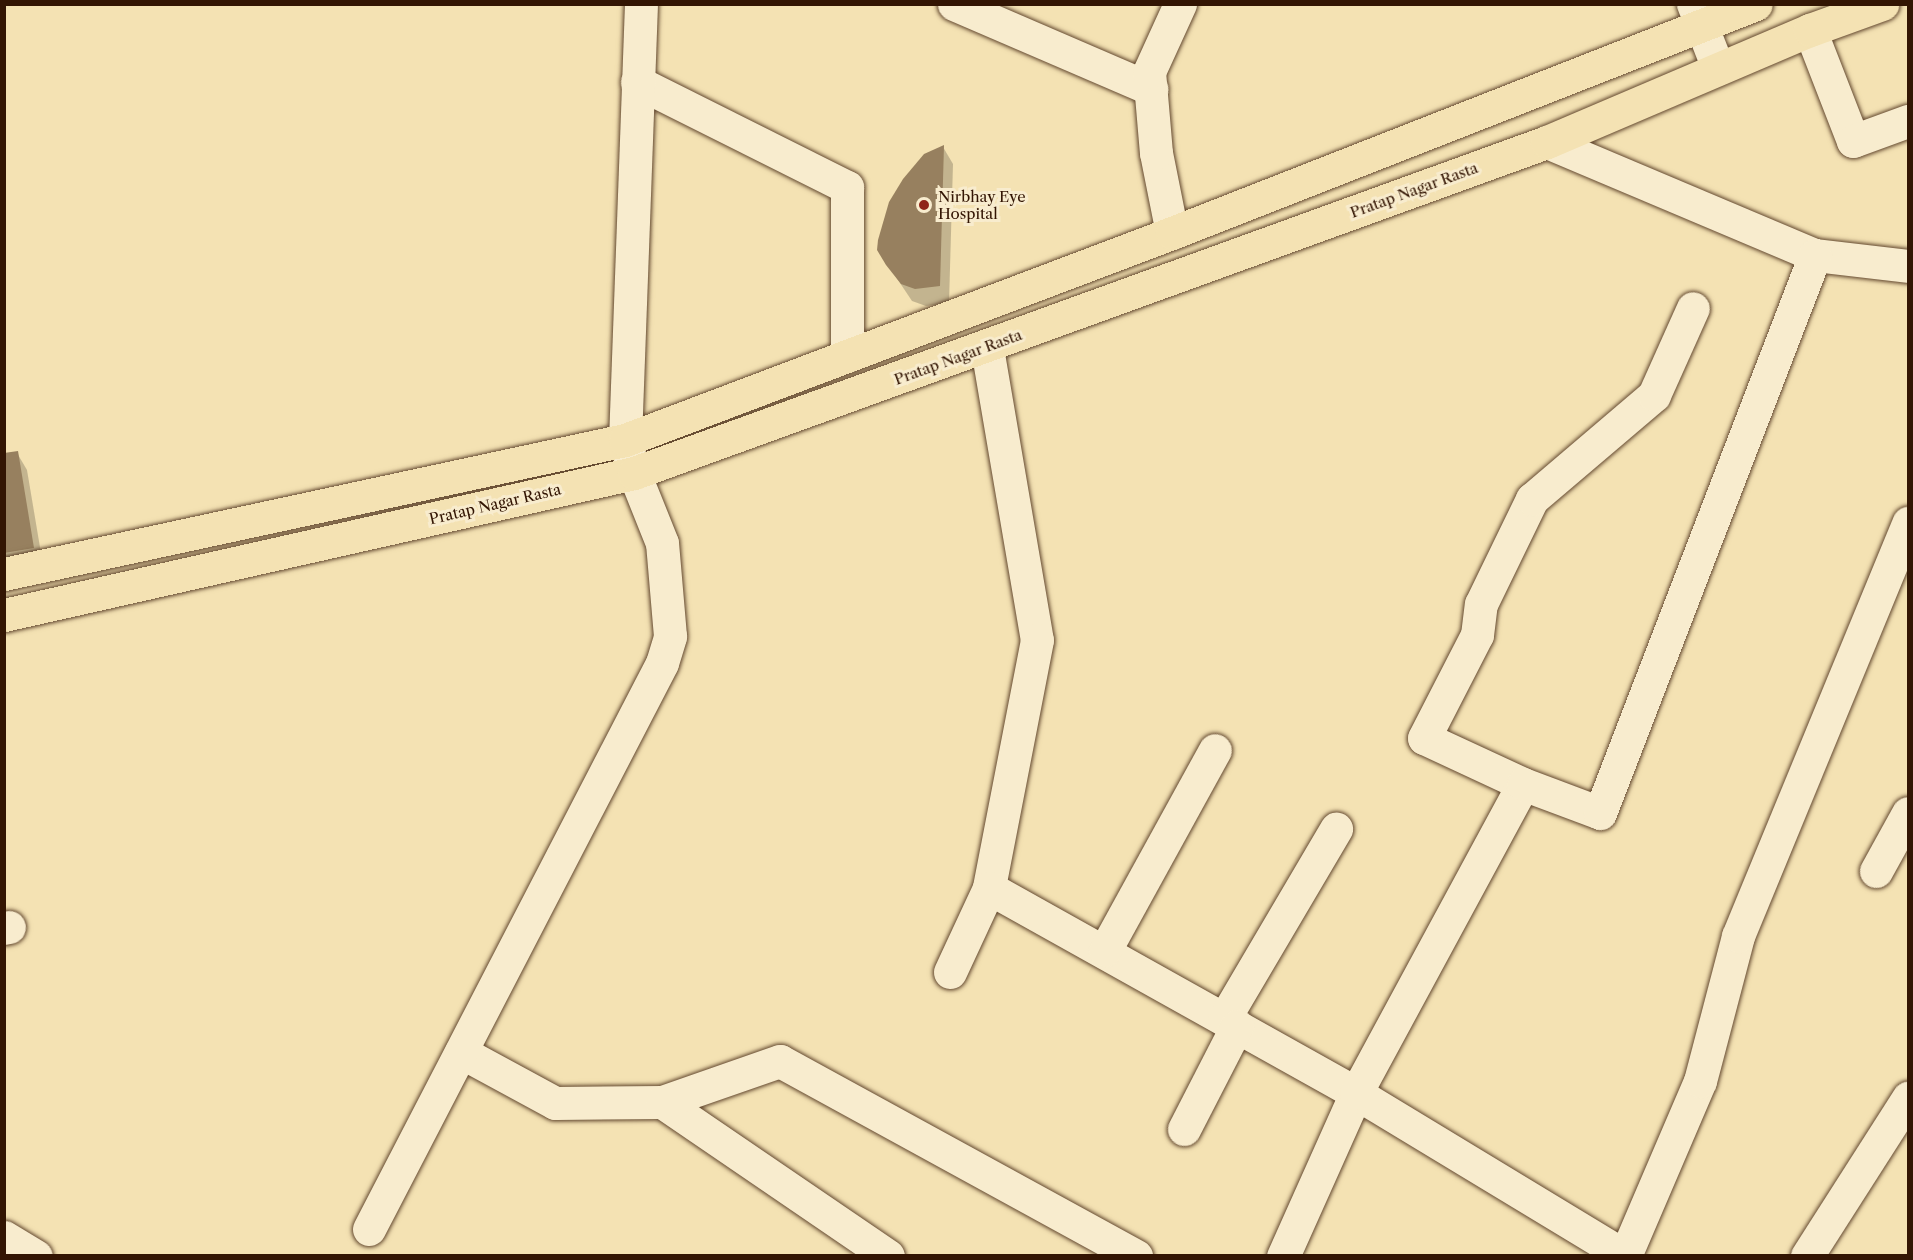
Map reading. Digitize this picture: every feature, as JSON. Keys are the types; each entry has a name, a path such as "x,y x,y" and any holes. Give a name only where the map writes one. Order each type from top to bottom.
{"highway":[{"path":"4,574 625,440 1172,233 1696,15 1756,4"},
{"name":"Pratap Nagar Rasta","path":"4,615 634,473 987,348 1548,142 1718,68 1810,30 1882,4"}],"street":[{"path":"369,1229 662,663 670,636 662,543 634,473 625,440 641,4"},
{"path":"954,4 1151,89"},
{"path":"1172,233 1156,153 1149,72 1180,4"},
{"path":"1696,15 1718,68"},
{"path":"1810,30 1853,141 1908,121"},
{"path":"637,82 847,187 847,356"},
{"path":"1548,142 1815,255 1908,266"},
{"path":"1693,308 1654,395 1532,499 1481,604 1478,635 1424,738 1523,784 1600,813 1815,255"},
{"path":"950,972 989,888 1037,640 987,348"},
{"path":"989,888 1105,950 1356,1093 1625,1256 1700,1081 1738,936 1908,523"},
{"path":"1105,950 1215,750"},
{"path":"1283,1256 1356,1093 1523,784"},
{"path":"1876,871 1908,813"},
{"path":"1184,1129 1231,1023 1336,830"},
{"path":"461,1052 555,1103 662,1102 780,1061 1136,1256"},
{"path":"1807,1256 1908,1098"},
{"path":"662,1102 888,1256"},
{"path":"4,1237 36,1256"}],"building":[{"path":"944,145 940,286 915,289 901,284 886,265 877,250 878,240 889,202 903,179 924,154"},
{"path":"18,451 34,548 4,553 4,453"}],"place":[{"name":"Nirbhay Eye Hospital","path":"924,205"}]}
